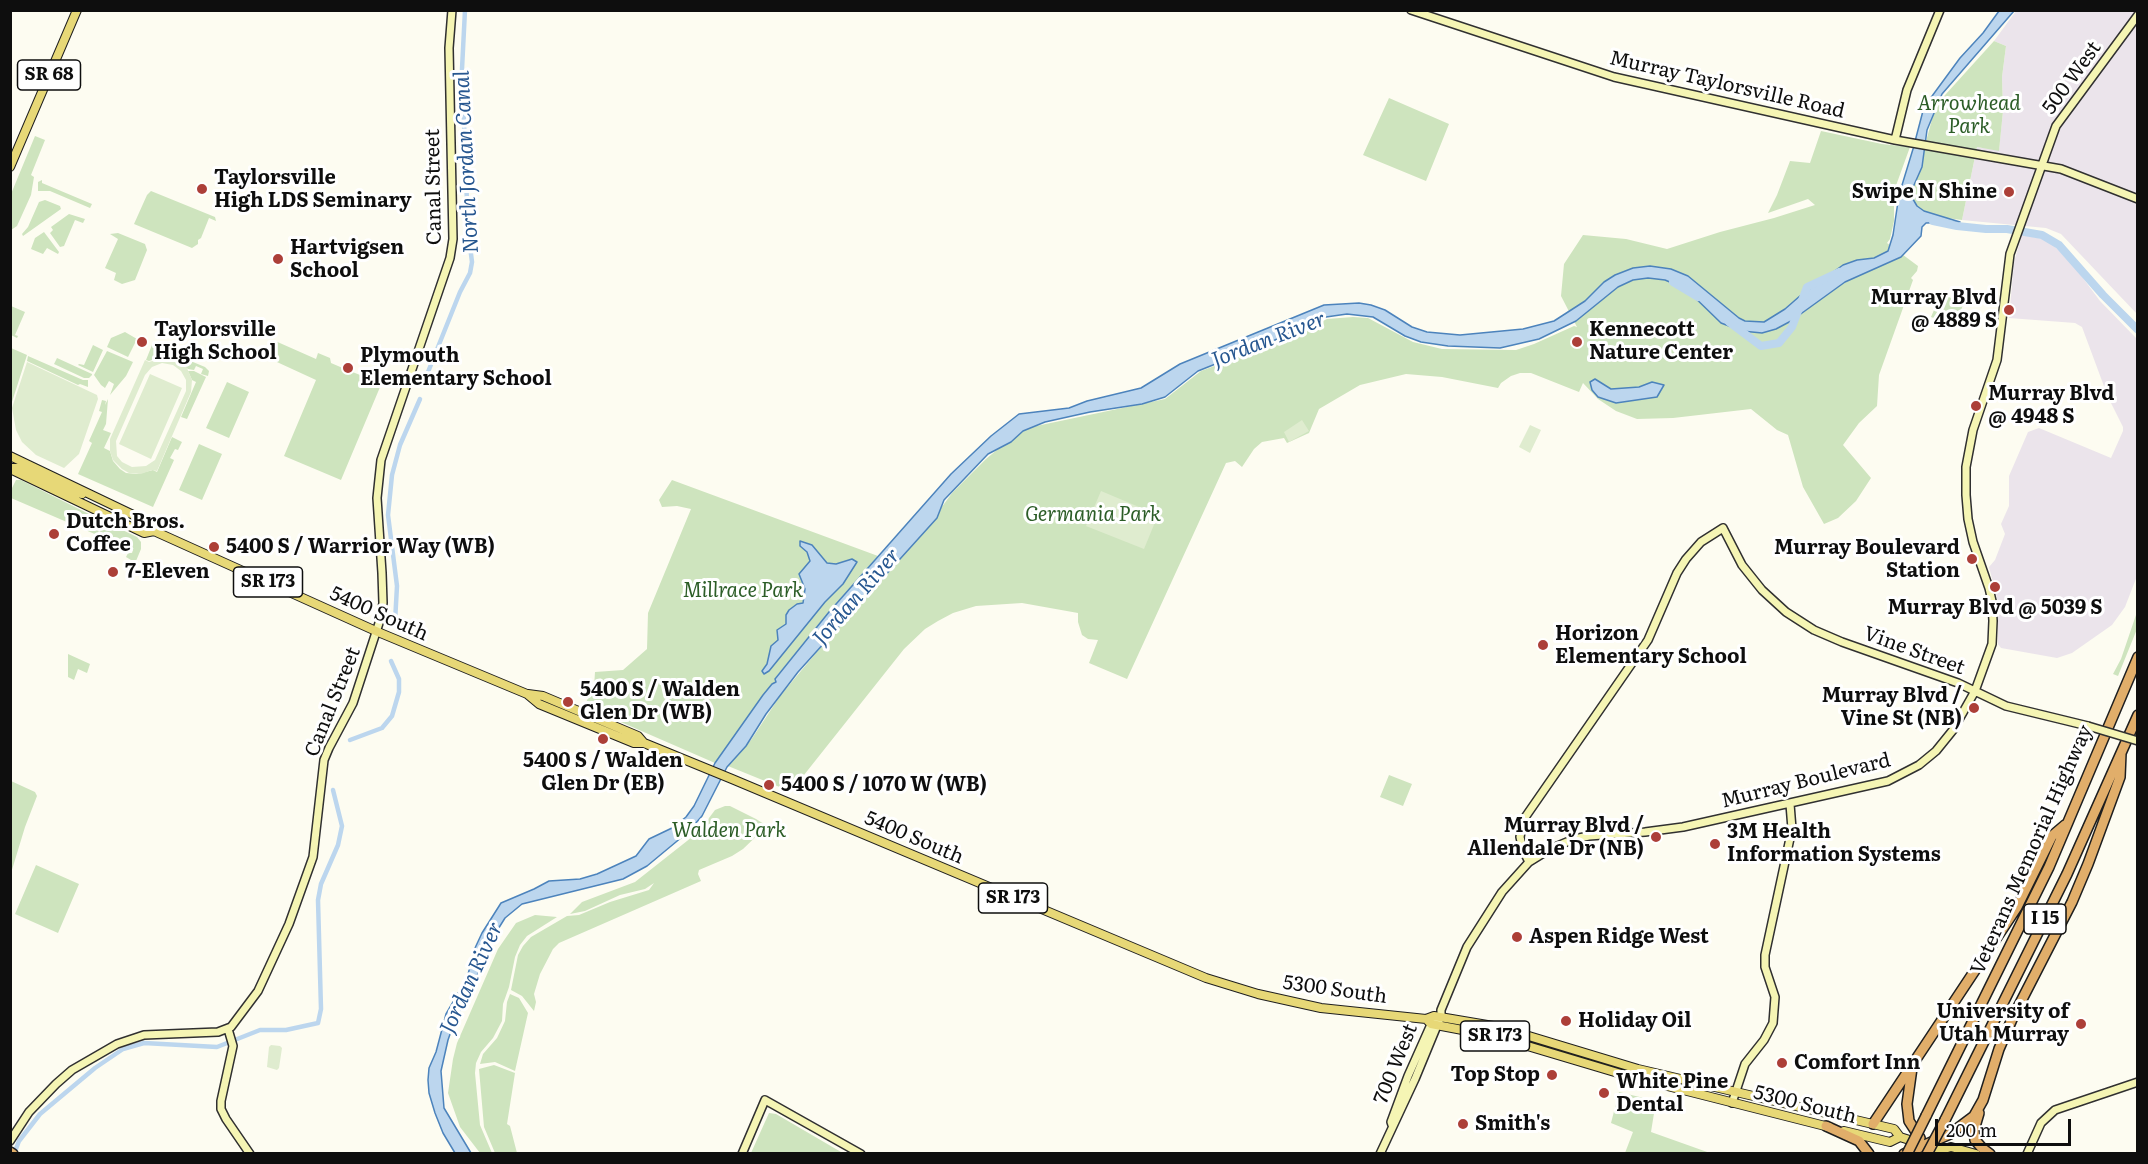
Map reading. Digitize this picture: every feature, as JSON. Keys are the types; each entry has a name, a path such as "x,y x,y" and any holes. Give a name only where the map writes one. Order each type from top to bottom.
{"highway":[{"name":"Veterans Memorial Highway","path":"1906,1154 2049,867 2138,657"},
{"name":"Veterans Memorial Highway","path":"1926,1149 1945,1120 2067,874 2138,715"},
{"path":"1990,1154 1975,1140 1974,1130 1999,1049 2072,902 2088,864 2120,777 2121,753"},
{"path":"1873,1124 2016,907 2052,836 2067,824"},
{"path":"1914,1063 1906,1104 1909,1121 1926,1149"},
{"path":"1906,1154 1926,1149 1964,1125 1974,1116 1983,1100"},
{"path":"1826,1126 1859,1141 1869,1154"}],"main road":[{"name":"SR 68","path":"10,168 77,10"},
{"name":"5400 South","path":"10,456 148,522 154,531 378,632 527,694 543,696 585,718 638,736 644,744 1186,970 1240,989"},
{"name":"5400 South","path":"10,468 144,533 154,531"},
{"path":"10,468 22,468 70,491 98,498"},
{"name":"5300 South","path":"1240,989 1321,1008 1435,1018 1499,1027 1638,1069 1894,1129 1900,1137 1926,1149 1942,1152 1951,1147 1976,1154"},
{"name":"5300 South","path":"1435,1018 1613,1072 1732,1103 1890,1142 1900,1137"}],"street":[{"name":"Canal Street","path":"229,1033 258,991 296,906 313,857 324,760 352,703 378,632 383,603 377,498 380,469 391,428 438,298 452,249 448,68 452,10"},
{"name":"Murray Taylorsville Road","path":"1411,10 1614,77 1894,140 2043,165 2082,176 2138,199"},
{"path":"1894,140 1907,90 1940,10"},
{"name":"500 West","path":"2043,165 2056,126 2138,15"},
{"name":"Murray Boulevard","path":"1435,1018 1467,947 1502,892 1529,862 1550,849 1574,839 1664,830 1873,785 1911,770 1936,751 1949,736 1975,691 1990,649 1993,613 1989,588 1973,542 1968,519 1966,467 1973,430 1997,360 2003,325 2008,266 2016,235 2043,165"},
{"name":"Vine Street","path":"1529,862 1523,850 1521,837 1526,816 1648,640 1683,563 1701,542 1723,528 1738,558 1752,577 1775,603 1797,620 1837,640 1950,680 2018,709 2138,741"},
{"path":"1732,1103 1745,1064 1764,1040 1773,1023 1775,997 1765,967 1765,955 1792,829 1790,804"},
{"name":"700 West","path":"1380,1154 1402,1108 1435,1018"},
{"path":"10,1142 29,1112 56,1084 72,1070 117,1044 144,1035 229,1033 233,1046 220,1101 221,1109 250,1154"},
{"path":"2027,1154 2041,1123 2055,1110 2138,1082"},
{"path":"742,1154 765,1100 861,1154"}],"shaded area":[{"path":"2016,11 2137,11 2137,314 2061,234 2046,228 1962,220 1977,147 1999,150 2003,111 2002,77 2006,46 1994,41"},
{"path":"2022,235 2048,240 2071,262 2100,301 2137,339 2137,576 2125,607 2112,625 2072,653 2057,658 2001,648 1998,644 1998,602 1989,567 1995,560 2005,534 2001,524 2009,506 2009,476 2028,432 2039,428 2111,458 2123,427 2108,397 2082,327 2075,323 2009,318 2014,262"}],"green space":[{"name":"Arrowhead Park","path":"1994,41 2006,46 2002,77 2003,111 1999,151 1977,147 1962,220 1930,216 1918,209 1911,196 1936,105"},
{"path":"1389,98 1449,124 1426,181 1363,155"},
{"name":"Germania Park","path":"1821,131 1882,144 1910,147 1894,191 1894,221 1887,243 1918,266 1911,278 1913,280 1879,375 1877,406 1859,423 1843,445 1871,478 1856,501 1838,518 1824,524 1803,487 1788,435 1777,430 1751,409 1673,418 1637,419 1616,411 1598,399 1583,383 1579,392 1531,373 1520,373 1511,376 1498,388 1442,377 1406,374 1360,385 1319,409 1309,433 1287,443 1284,438 1262,442 1254,449 1242,467 1235,461 1226,463 1127,679 1089,663 1098,640 1088,639 1082,635 1078,613 1022,603 976,606 953,613 938,621 925,629 904,649 800,780 787,790 728,766 751,740 780,696 847,616 920,537 952,493 986,459 1022,429 1165,399 1201,371 1294,336 1327,319 1368,318 1413,342 1442,349 1516,350 1534,344 1574,326 1577,327 1561,296 1564,264 1583,235 1626,239 1667,249 1815,205 1808,199 1768,213 1790,161 1810,163"},
{"path":"35,136 45,140 31,175 34,177 31,195 17,226 11,230 11,194"},
{"path":"42,180 42,183 92,204 90,208 50,191 38,191 38,182"},
{"path":"151,191 215,217 216,221 209,218 198,244 192,248 134,224"},
{"path":"45,200 60,206 61,209 23,236 39,202"},
{"path":"69,214 85,219 83,223 75,220 64,246 60,247 50,233 53,230 51,227"},
{"path":"44,232 59,252 58,254 47,248 43,254 31,249 35,238"},
{"path":"118,233 145,244 147,250 135,280 122,284 114,280 116,273 105,268 118,239 110,234"},
{"path":"1941,294 1964,303 1954,326 1931,317"},
{"path":"11,306 25,312 15,335 18,336 17,338 11,335"},
{"path":"125,332 137,339 128,357 107,347 111,338"},
{"path":"273,340 316,359 318,353 330,358 331,363 370,379 372,376 383,380 341,480 284,456 316,380 266,357"},
{"path":"93,345 103,350 93,372 78,365 84,365"},
{"path":"152,345 205,367 209,371 208,376 201,374 203,369 196,366 194,370 188,369 172,358 161,357 146,360"},
{"path":"11,348 27,355 11,405"},
{"path":"107,351 133,362 126,376 110,395 114,384 109,381 105,388 94,375"},
{"path":"28,356 83,380 88,380 88,387 78,385 27,361"},
{"path":"165,357 177,360 187,368 192,380 191,392 157,471 152,470 141,474 129,473 113,460 110,439 145,360 149,362","holes":["162,363 173,365 181,371 186,380 186,391 155,460 146,466 132,467 122,462 117,456 116,441 145,375 152,367"]},
{"path":"57,358 92,375 84,378 54,364"},
{"path":"27,362 97,395 98,399 79,454 64,468 36,455 22,442 16,430 12,408"},
{"path":"188,371 194,371 206,377 187,419 181,417 196,382 192,380"},
{"path":"150,374 182,388 151,459 119,444"},
{"path":"227,382 249,392 229,438 206,428"},
{"path":"108,399 106,424 103,430 111,433 104,448 110,451 113,461 126,473 137,474 153,470 157,472 172,437 182,442 170,458 174,460 153,507 78,474 92,443 89,441 102,412 99,411 102,400 106,401 105,405"},
{"path":"1302,420 1309,431 1289,442 1284,432"},
{"path":"1530,425 1541,430 1530,453 1519,447"},
{"path":"199,444 222,454 202,500 179,490"},
{"path":"16,480 21,480 103,521 97,535 11,498 11,490"},
{"name":"Millrace Park","path":"672,480 878,556 775,678 776,682 715,763 584,706 594,687 595,672 623,670 647,649 648,613 691,509 677,506 662,507 659,500"},
{"name":"Germania Park","path":"1101,491 1158,515 1144,549 1086,526"},
{"path":"104,521 137,537 141,542 141,549 131,573 126,571 131,560 126,557 133,550 126,544 99,531"},
{"path":"2137,612 2137,629 2118,676 2113,674 2121,659"},
{"path":"68,654 90,664 87,673 78,669 74,680 68,677"},
{"path":"1389,775 1412,784 1403,806 1380,797"},
{"path":"11,781 35,792 37,796 11,873"},
{"name":"Walden Park","path":"730,806 756,819 764,824 765,828 732,856 699,870 701,881 559,943 553,949 540,974 534,994 536,1002 534,1011 522,996 511,990 518,955 531,937 567,916 579,915 610,902 649,890 654,883 645,889 620,895 585,911 570,914 582,902 635,882 706,826 715,810"},
{"path":"36,865 79,884 58,933 15,914"},
{"path":"535,915 557,917 527,936 520,945 503,1004 502,1021 476,1063 480,1125 492,1153 480,1153 460,1127 448,1093 453,1059 457,1043 498,949 516,923"},
{"path":"510,994 519,998 528,1013 515,1071 495,1062 480,1064 483,1054 497,1038 505,1021"},
{"path":"271,1045 282,1048 277,1070 267,1067"},
{"path":"494,1065 515,1073 507,1124 510,1126 517,1153 495,1153 484,1127 479,1069"},
{"path":"1619,1092 1656,1101 1651,1132 1710,1153 1625,1153 1633,1132 1611,1123"},
{"path":"769,1113 776,1114 841,1152 840,1154 751,1153"}],"water":[{"path":"1999,11 2014,11 1942,94 1927,130 1922,167 1910,194 1917,206 1924,211 1960,222 1926,223 1922,227 1921,236 1901,257 1845,282 1791,321 1776,329 1762,333 1742,331 1721,323 1686,289 1665,280 1648,278 1633,280 1618,287 1576,321 1539,339 1500,348 1448,346 1421,342 1405,336 1373,317 1347,314 1319,318 1273,341 1198,371 1165,397 1142,404 1045,422 1023,431 1011,442 988,454 944,500 937,518 798,672 766,714 746,746 727,767 702,816 688,832 647,866 623,879 522,904 505,918 490,942 469,996 455,1020 441,1071 444,1108 471,1153 455,1153 435,1113 429,1093 429,1068 436,1052 446,1014 467,978 475,948 482,933 501,903 549,881 580,879 597,874 636,856 649,839 672,828 686,817 694,806 715,763 763,695 776,682 775,679 829,612 951,474 991,436 1019,414 1069,408 1087,401 1141,388 1180,364 1324,305 1359,303 1371,305 1385,310 1412,327 1427,332 1460,335 1523,329 1554,321 1585,301 1604,282 1615,275 1633,268 1650,266 1671,269 1688,276 1739,318 1745,321 1764,322 1843,265 1874,258 1888,251 1893,235 1899,195 1924,107"},
{"path":"1595,379 1611,389 1639,387 1652,382 1664,385 1657,397 1616,403 1598,397 1592,390 1590,382"},
{"path":"800,541 812,545 827,563 836,564 852,559 857,562 843,584 764,674 762,671 767,664 771,646 778,640 777,630 786,624 786,615 789,610 803,603 805,589 799,574 810,561 807,552 800,546"}],"waterway":[{"name":"North Jordan Canal","path":"426,377 460,292 470,273 472,262 468,230 462,69 465,10"},
{"path":"1933,221 1957,226 2007,229 2042,235 2059,245 2103,295 2138,330"},
{"name":"Jordan River","path":"1729,322 1761,346 1779,343 1792,327 1807,287 1839,272"},
{"name":"Jordan River","path":"1673,282 1698,297"},
{"name":"North Jordan Canal","path":"395,622 397,586 388,515 392,475 400,445 420,399"},
{"name":"North Jordan Canal","path":"350,740 382,728 392,716 399,692 399,679 391,661"},
{"name":"North Jordan Canal","path":"14,1154 19,1141 40,1114 95,1068 123,1049 144,1043 217,1047 260,1030 286,1030 318,1023 321,1009 318,900 321,884 338,845 342,826 333,790"}],"place":[{"name":"Taylorsville High LDS Seminary","path":"202,189"},
{"name":"Swipe N Shine","path":"2009,192"},
{"name":"Hartvigsen School","path":"278,259"},
{"name":"Murray Blvd @ 4889 S","path":"2009,310"},
{"name":"Taylorsville High School","path":"142,342"},
{"name":"Kennecott Nature Center","path":"1577,342"},
{"name":"Plymouth Elementary School","path":"348,368"},
{"name":"Murray Blvd @ 4948 S","path":"1976,406"},
{"name":"Dutch Bros. Coffee","path":"54,534"},
{"name":"5400 S / Warrior Way (WB)","path":"214,547"},
{"name":"Murray Boulevard Station","path":"1972,559"},
{"name":"7-Eleven","path":"113,572"},
{"name":"Murray Blvd @ 5039 S","path":"1995,587"},
{"name":"Horizon Elementary School","path":"1543,645"},
{"name":"5400 S / Walden Glen Dr (WB)","path":"568,702"},
{"name":"Murray Blvd / Vine St (NB)","path":"1974,708"},
{"name":"5400 S / Walden Glen Dr (EB)","path":"603,739"},
{"name":"5400 S / 1070 W (WB)","path":"769,785"},
{"name":"Murray Blvd / Allendale Dr (NB)","path":"1656,837"},
{"name":"3M Health Information Systems","path":"1715,844"},
{"name":"Aspen Ridge West","path":"1517,937"},
{"name":"Holiday Oil","path":"1566,1021"},
{"name":"University of Utah Murray","path":"2081,1024"},
{"name":"Comfort Inn","path":"1782,1063"},
{"name":"Top Stop","path":"1552,1075"},
{"name":"White Pine Dental","path":"1604,1093"},
{"name":"Smith's","path":"1463,1124"}]}
